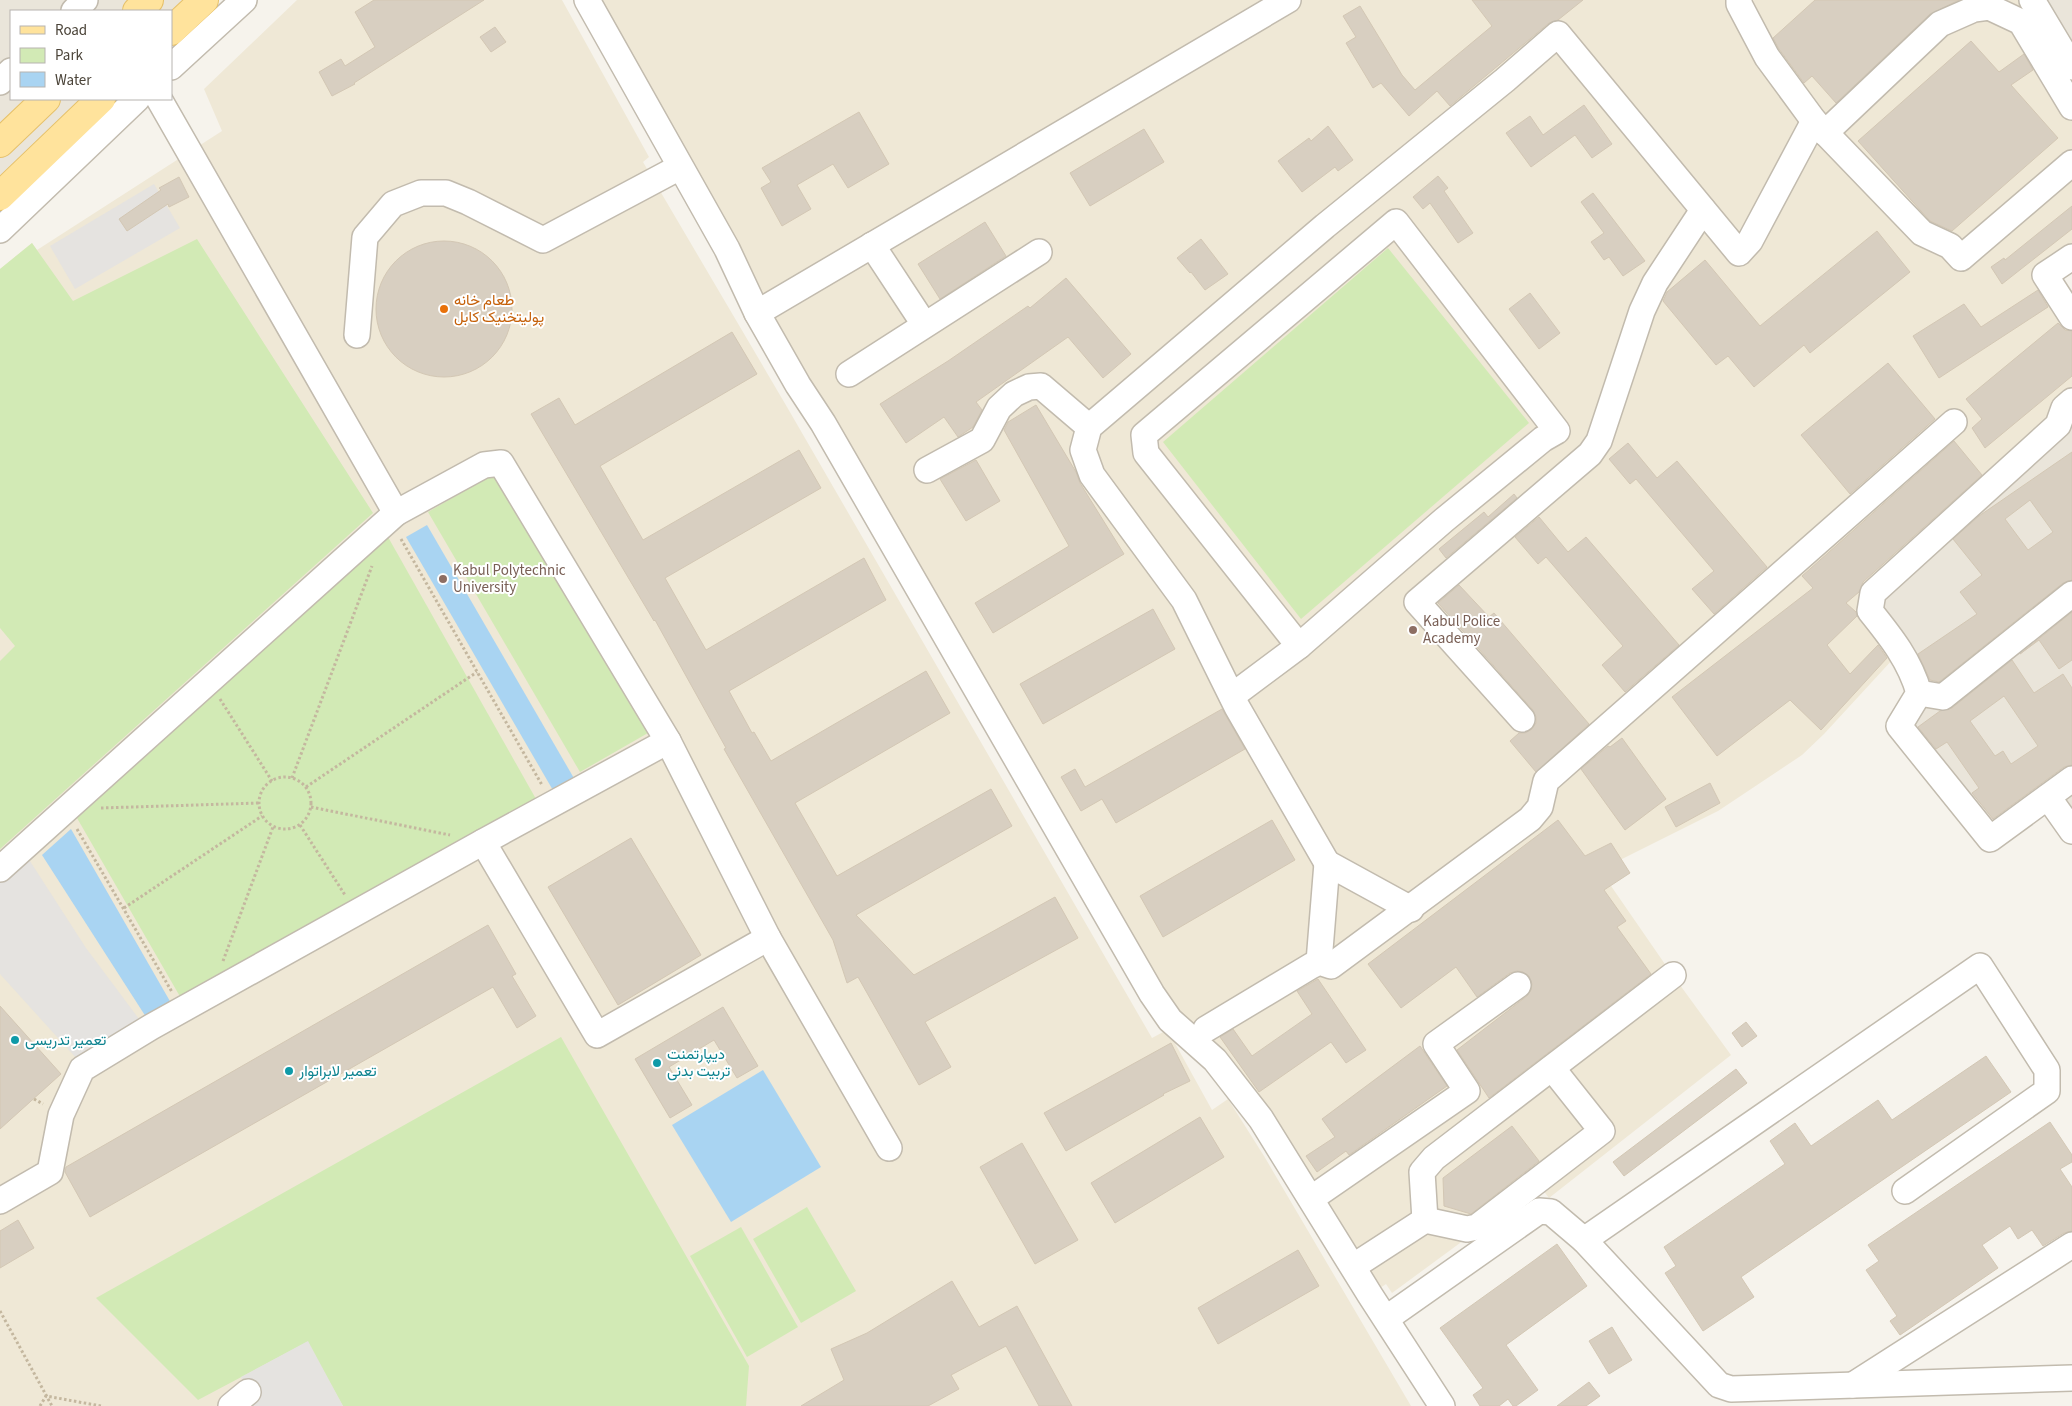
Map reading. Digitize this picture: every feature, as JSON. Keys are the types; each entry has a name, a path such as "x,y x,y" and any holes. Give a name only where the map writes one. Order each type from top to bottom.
{"main road":[{"path":"139,10 149,0"},
{"path":"172,30 204,0"},
{"path":"0,143 45,100"},
{"path":"0,196 100,100"}],"street":[{"path":"75,10 85,0"},
{"path":"172,66 244,0"},
{"path":"587,0 727,250 758,313 798,385 823,423 1152,994 1170,1020 1215,1060 1262,1119 1354,1266 1370,1295 1387,1318 1442,1406"},
{"path":"758,313 1288,0"},
{"path":"1739,0 1739,4 1767,57 1819,127 1922,233 1950,246 1961,258 2072,163"},
{"path":"2032,0 2070,57"},
{"path":"1410,909 1327,863 1232,696 1184,600 1092,475 1083,450 1089,427 1318,233 1558,34 1739,253 1750,241 1819,127 1940,24 1974,9 1989,7 2021,22 2072,107"},
{"path":"0,82 10,72"},
{"path":"0,230 136,100"},
{"path":"160,100 393,516"},
{"path":"357,335 365,237 393,204 421,194 446,193 543,240 680,167"},
{"path":"1522,719 1417,602 1590,454 1599,441 1642,311 1655,283 1703,210"},
{"path":"1232,696 1299,646 1444,520 1543,439 1557,431 1396,222 1144,434 1146,453 1299,646"},
{"path":"872,245 924,324"},
{"path":"849,374 924,324 1039,252"},
{"path":"2072,257 2045,275 2072,317"},
{"path":"927,470 982,440 999,408 1014,394 1029,387 1041,386 1089,427"},
{"path":"2072,401 2064,408 2058,425 1873,593 1870,611 1900,649 1915,679 1919,693 1899,726 1990,840 2072,779"},
{"path":"1206,1029 1319,962 1331,966 1530,819 1540,807 1546,781 1954,422"},
{"path":"0,869 393,516 484,465 501,463 668,741 768,938 889,1148"},
{"path":"1919,693 1943,697 2072,594"},
{"path":"0,1201 50,1172 61,1115 82,1069 356,912 668,741"},
{"path":"2048,796 2072,831"},
{"path":"483,842 596,1035 768,938"},
{"path":"1319,962 1327,863"},
{"path":"1584,1240 1980,966 2047,1070 2047,1092 1905,1191"},
{"path":"1424,1220 1422,1172 1434,1158 1673,975"},
{"path":"1312,1198 1467,1091 1436,1044 1518,985"},
{"path":"1354,1266 1424,1220 1467,1229 1477,1227 1602,1131 1552,1068"},
{"path":"1387,1318 1539,1212 1551,1212 1584,1240 1719,1385 1731,1389 2072,1378"},
{"path":"1853,1385 2072,1244"}],"path":[{"path":"393,516 477,672 552,803"},
{"path":"292,778 372,565"},
{"path":"306,787 477,672"},
{"path":"208,681 272,781"},
{"path":"284,777 292,778 306,787 312,800 311,807 309,815 300,825 291,829 274,827 262,816 258,803 264,787 272,781 284,777"},
{"path":"183,1010 66,809 258,803"},
{"path":"311,807 483,842"},
{"path":"124,908 262,816"},
{"path":"300,825 356,912"},
{"path":"210,994 274,827"},
{"path":"0,1311 52,1406"},
{"path":"40,1406 46,1396"},
{"path":"46,1396 101,1406"}],"shaded area":[{"path":"0,0 183,0 172,11 10,10 10,100 87,100 0,191"},
{"name":"Kabul Polytechnic University","path":"297,0 562,0 649,157 643,162 1152,1038 1165,1031 1171,1036 1212,1110 1228,1099 1264,1156 1411,1406 0,1406 0,269 32,243 37,250 222,131 204,89"},
{"name":"Kabul Police Academy","path":"587,0 2032,0 2072,67 2072,257 2045,275 2072,317 2072,401 1873,593 1894,658 1824,734 1802,755 1718,811 1600,870 1731,1055 1549,1198 1539,1185 1392,1293 1386,1284 1370,1295 1261,1119 1170,1020"},
{"path":"2032,0 2072,0 2072,67"},
{"path":"154,184 180,228 75,289 50,246"},
{"path":"2072,401 2072,831 2048,797 1990,839 1899,726 1919,693 1871,604"},
{"path":"28,858 86,948 139,1019 77,1059 0,974 0,878"},
{"path":"308,1341 343,1406 254,1406 241,1377"}],"green space":[{"path":"197,239 373,513 0,849 0,661 15,646 0,628 0,269 32,243 73,301"},
{"path":"1388,248 1529,423 1301,619 1163,442"},
{"path":"444,296 454,300 458,310 454,320 444,324 434,320 430,310 434,300"},
{"path":"497,472 648,733 580,772 428,512"},
{"path":"388,537 536,799 182,1000 77,818"},
{"path":"561,1037 749,1366 746,1406 343,1406 307,1342 198,1400 96,1298"},
{"path":"807,1207 856,1291 801,1323 753,1239"},
{"path":"741,1227 798,1327 747,1357 690,1256"}],"water":[{"path":"427,525 575,780 554,792 406,537"},
{"path":"71,829 171,1003 146,1017 42,855"},
{"path":"763,1070 821,1167 731,1222 672,1125"}],"building":[{"path":"374,0 484,0 355,84 332,96 319,72 341,59 345,66 375,47 355,12"},
{"path":"1472,0 1583,0 1558,20 1549,23 1450,106 1437,91 1409,116 1381,83 1373,88 1346,43 1356,37 1343,16 1360,6 1402,75 1415,90 1492,26"},
{"path":"1815,0 1959,0 1930,14 1836,103 1812,76 1804,83 1773,38"},
{"path":"495,27 506,42 491,52 480,37"},
{"path":"1971,41 1999,72 2024,54 2033,70 2011,85 2058,138 1952,231 1930,221 1858,141"},
{"path":"1584,105 1612,144 1592,158 1575,135 1531,167 1506,133 1530,116 1543,135"},
{"path":"859,112 889,164 848,188 833,164 797,185 811,209 782,226 761,188 771,182 762,168"},
{"path":"1328,126 1353,160 1338,171 1335,167 1302,192 1278,161 1309,138 1311,141"},
{"path":"1144,129 1164,162 1090,206 1070,173"},
{"path":"1438,176 1448,188 1444,191 1473,233 1458,243 1430,203 1423,209 1413,197"},
{"path":"179,177 189,197 169,207 168,204 127,231 119,219 161,190 159,188"},
{"path":"1593,193 1645,261 1623,276 1609,257 1604,260 1591,242 1604,233 1581,202"},
{"path":"2072,206 2072,229 2002,284 1991,267 2004,258 2005,260"},
{"path":"985,222 1006,256 940,299 918,264"},
{"path":"1877,231 1910,272 1810,353 1804,345 1754,387 1728,356 1716,365 1663,301 1667,292 1705,260 1760,326"},
{"path":"1201,239 1228,274 1205,290 1177,258"},
{"name":"طعام خانه پولیتخنیک کابل","path":"444,241 470,247 492,261 506,283 512,309 506,335 492,357 470,371 444,377 418,371 396,357 382,335 376,309 382,283 396,261 418,247"},
{"path":"1066,278 1131,354 1103,378 1068,337 976,402 982,410 973,427 958,437 944,417 906,443 880,404 948,361 1028,306 1030,308"},
{"path":"2038,290 2048,307 1939,378 1913,336 1964,304 1981,327"},
{"path":"1530,293 1560,333 1539,349 1509,309"},
{"path":"2058,323 2065,330 2072,331 2072,376 1985,448 1972,428 1982,419 1966,399"},
{"path":"732,332 757,374 600,466 643,540 799,450 821,488 665,578 706,650 864,558 886,600 729,691 752,733 754,732 771,761 926,671 950,713 795,803 837,876 991,789 1012,826 856,915 914,975 1055,897 1078,938 925,1022 951,1067 919,1085 858,977 847,983 833,940 724,749 726,748 655,620 531,414 559,398 575,425"},
{"path":"1888,363 1935,419 1850,494 1801,435"},
{"path":"1036,405 1076,472 1080,483 1124,554 993,633 975,603 1069,546 1004,430 1008,422"},
{"path":"1954,441 1982,475 1863,582 1859,592 1846,603 1856,612 1857,616 1827,645 1850,674 1878,645 1887,658 1821,730 1790,700 1717,756 1672,697 1813,588 1802,576"},
{"path":"1628,443 1657,478 1677,461 1767,567 1714,614 1692,589 1714,571 1636,479 1630,484 1609,459"},
{"path":"2072,452 2072,580 2063,583 1939,682 1930,680 1918,654 1977,614 1960,592 1982,575 1953,539 1979,516","holes":["2030,500 2053,532 2028,550 2005,519"]},
{"path":"976,460 1000,501 966,521 940,479"},
{"path":"1514,494 1517,498 1446,558 1439,549 1484,512 1488,517"},
{"path":"1539,517 1568,552 1586,537 1679,645 1625,692 1602,665 1623,646 1546,557 1538,564 1515,537"},
{"path":"1459,585 1489,617 1494,613 1589,724 1536,772 1510,741 1519,733 1525,733 1532,729 1536,723 1533,710 1438,603"},
{"path":"1153,609 1175,649 1043,724 1020,684"},
{"path":"2072,612 2072,660 2059,669 2039,640 2020,654"},
{"path":"2012,660 2034,693 2063,674 2072,688 2072,765 2064,767 1993,819 1972,793 1979,788 1947,742 1936,749 1918,727 1940,711 1952,708","holes":["2004,696 2038,746 2011,764 2003,751 1995,756 1970,721"]},
{"path":"1222,709 1245,749 1116,823 1102,799 1081,811 1061,777 1075,769 1085,787"},
{"path":"1622,738 1666,799 1625,830 1581,769 1608,746 1610,747"},
{"path":"1710,783 1720,803 1676,827 1665,807"},
{"path":"1272,820 1295,860 1163,937 1140,896"},
{"path":"1558,820 1585,856 1611,843 1630,873 1604,890 1626,921 1617,927 1651,974 1489,1098 1457,1050 1527,996 1532,984 1529,976 1517,971 1510,973 1477,997 1456,967 1401,1008 1368,964"},
{"path":"631,838 701,955 618,1005 548,887"},
{"name":"تعمیر لابراتوار","path":"488,925 516,974 512,976 536,1016 517,1028 493,987 90,1217 65,1172 66,1167"},
{"path":"1318,979 1366,1050 1346,1063 1331,1042 1259,1092 1220,1037 1233,1029 1252,1056 1312,1014 1297,991"},
{"name":"تعمیر تدریسی","path":"0,1006 61,1074 0,1129"},
{"name":"دیپارتمنت تربیت بدنی","path":"723,1007 758,1066 737,1078 714,1040 669,1067 692,1105 670,1118 635,1059"},
{"path":"1746,1022 1757,1036 1742,1047 1732,1033"},
{"path":"1171,1043 1190,1081 1163,1094 1066,1151 1044,1113"},
{"path":"1420,1046 1447,1086 1349,1155 1346,1151 1317,1172 1306,1156 1335,1137 1322,1119"},
{"path":"1986,1056 2011,1092 1741,1277 1754,1297 1703,1331 1665,1273 1676,1266 1664,1247 1785,1164 1770,1141 1795,1123 1811,1146 1878,1100 1892,1120"},
{"path":"1736,1069 1747,1083 1624,1176 1613,1162"},
{"path":"1200,1117 1224,1157 1115,1223 1091,1183"},
{"path":"2050,1122 2072,1155 2072,1162 2060,1169 2072,1187 2072,1231 2064,1233 2043,1246 2032,1230 2018,1239 2010,1226 1982,1245 1998,1268 1900,1335 1890,1321 1897,1316 1866,1270 1879,1261 1868,1245"},
{"path":"1512,1126 1539,1161 1471,1214 1444,1206 1443,1178"},
{"path":"1022,1143 1078,1240 1035,1264 980,1167"},
{"path":"18,1220 34,1248 0,1268 0,1231"},
{"path":"1557,1244 1587,1286 1506,1345 1538,1390 1516,1406 1513,1406 1508,1399 1499,1406 1480,1406 1473,1395 1483,1388 1440,1328"},
{"path":"1298,1250 1319,1286 1218,1344 1198,1308"},
{"path":"952,1281 979,1327 1017,1306 1072,1406 1039,1406 1006,1346 951,1375 959,1389 928,1406 801,1406 844,1380 831,1349 867,1333"},
{"path":"1612,1327 1632,1360 1609,1374 1589,1341"},
{"path":"1589,1382 1600,1396 1586,1406 1557,1406"}],"place":[{"name":"طعام خانه پولیتخنیک کابل","path":"444,309"},
{"name":"Kabul Polytechnic University","path":"443,579"},
{"name":"Kabul Police Academy","path":"1413,630"},
{"name":"تعمیر تدریسی","path":"15,1040"},
{"name":"دیپارتمنت تربیت بدنی","path":"657,1063"},
{"name":"تعمیر لابراتوار","path":"289,1071"}]}
